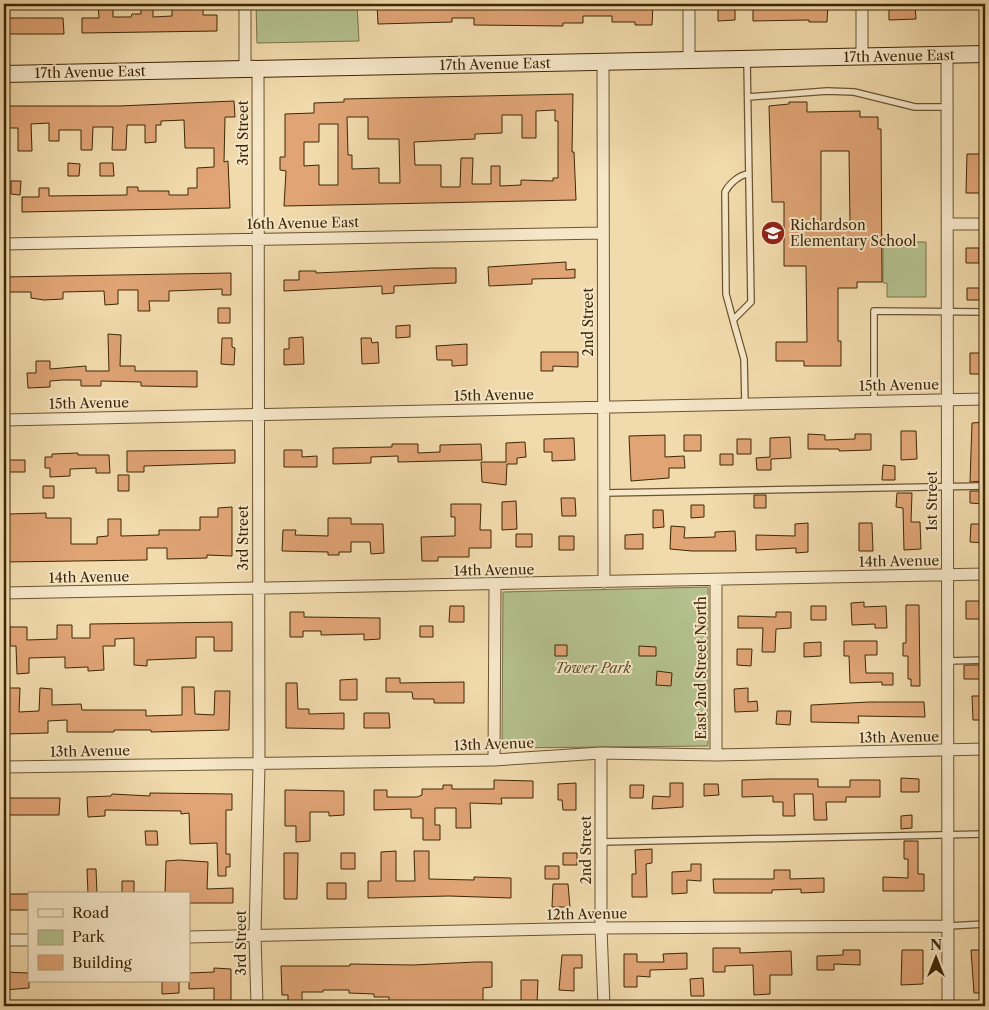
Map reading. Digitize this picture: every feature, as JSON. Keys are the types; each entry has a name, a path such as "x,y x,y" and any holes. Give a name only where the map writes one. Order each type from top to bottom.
{"street":[{"name":"3rd Street","path":"244,4 252,69 258,239 259,765 255,935 257,1006"},
{"path":"689,4 689,60"},
{"path":"862,4 862,57"},
{"name":"17th Avenue East","path":"4,74 985,54"},
{"name":"1st Street","path":"947,55 948,1006"},
{"name":"2nd Street","path":"603,62 604,582"},
{"path":"948,224 985,224"},
{"name":"16th Avenue East","path":"4,244 603,233"},
{"name":"15th Avenue","path":"4,420 985,398"},
{"name":"14th Avenue","path":"4,593 258,590 985,574"},
{"name":"East 2nd Street North","path":"716,581 716,755"},
{"path":"494,760 496,585"},
{"name":"13th Avenue","path":"4,767 259,765 494,760 601,753 716,755 985,749"},
{"name":"2nd Street","path":"601,753 601,928 604,1006"},
{"name":"12th Avenue","path":"190,936 601,928 948,926"},
{"path":"4,940 28,940"}],"lane":[{"path":"733,320 751,302 747,59"},
{"path":"748,96 827,90 854,92 915,106 947,106"},
{"path":"745,404 744,359 726,294 725,192 727,187 744,174 749,174"},
{"path":"874,401 874,310 985,312"},
{"path":"604,493 985,486"},
{"path":"948,661 985,660"},
{"path":"601,842 985,834"},
{"name":"12th Avenue","path":"948,926 985,924"}],"green space":[{"path":"256,4 357,4 359,41 257,43"},
{"path":"883,242 926,242 926,297 887,297 887,283 883,283"},
{"name":"Tower Park","path":"708,587 708,746 502,748 503,592"}],"building":[{"path":"98,4 113,4 113,17 131,17 132,14 141,14 141,4 153,4 153,17 172,16 172,4 203,4 203,15 217,15 217,31 82,33 82,18 99,18"},
{"path":"377,4 406,4 406,7 428,7 428,4 491,4 491,8 537,9 567,7 567,4 598,4 598,7 636,7 636,4 653,4 652,25 635,25 635,22 612,22 612,16 583,16 583,23 563,23 563,26 474,25 474,18 452,18 452,22 378,24"},
{"path":"718,4 735,4 735,20 718,21"},
{"path":"780,4 828,4 827,22 809,22 809,20 753,21 753,9 780,9"},
{"path":"889,4 915,4 916,19 889,20"},
{"path":"4,18 63,18 64,34 4,34"},
{"path":"573,94 572,152 574,152 576,200 284,206 286,171 280,170 280,157 285,157 285,114 314,113 314,103 344,102 344,99","holes":["555,110 555,121 558,121 558,178 553,178 553,181 521,180 521,185 500,186 500,166 491,166 491,184 472,184 473,158 461,158 460,187 441,187 441,165 415,165 414,142 475,139 475,134 502,133 502,115 522,115 522,138 536,138 536,111","347,117 368,117 368,139 399,139 400,183 379,183 379,168 352,169 352,155 348,155","319,124 338,124 338,185 319,185 319,165 304,166 304,142 319,142"]},
{"path":"234,101 235,117 225,117 224,162 228,161 230,208 22,212 22,197 39,197 39,188 49,188 49,196 127,195 127,187 138,187 138,191 169,191 169,195 188,195 188,188 197,188 197,168 214,167 214,148 185,148 184,120 161,121 161,125 156,125 156,142 145,143 145,125 127,125 126,150 112,150 113,127 93,127 92,150 81,150 81,130 59,130 59,141 49,141 49,123 31,124 32,151 18,151 18,128 4,128 4,106 119,106"},
{"path":"789,102 807,102 807,112 860,111 860,117 878,117 878,129 881,129 882,282 857,282 857,288 838,288 838,341 841,341 841,366 804,366 804,361 776,361 776,342 807,342 806,266 784,266 784,202 772,202 769,106 789,104","holes":["821,151 849,151 850,224 821,225"]},
{"path":"967,154 980,154 980,193 966,193"},
{"path":"68,163 80,164 79,176 68,176"},
{"path":"100,163 113,163 114,176 100,176"},
{"path":"11,181 21,181 20,195 11,194"},
{"path":"966,248 979,248 979,263 966,263"},
{"path":"566,262 566,270 575,269 575,278 532,279 532,284 489,286 488,267"},
{"path":"456,268 456,283 394,286 394,293 382,294 382,286 284,291 284,280 299,280 299,271 316,271 316,273"},
{"path":"231,273 231,295 222,295 222,289 169,291 169,301 149,301 150,311 138,311 138,290 118,290 118,304 105,305 104,291 63,292 63,299 44,300 31,298 31,292 4,292 4,277"},
{"path":"967,288 980,288 980,300 967,300"},
{"path":"218,308 230,308 230,323 218,323"},
{"path":"410,325 410,337 396,338 396,326"},
{"path":"108,334 121,335 120,366 135,366 135,371 197,371 197,387 141,386 141,382 101,381 101,386 81,386 81,380 63,380 50,381 50,387 28,388 27,373 36,373 36,361 50,361 50,369 86,366 86,371 109,371"},
{"path":"303,337 304,364 284,365 284,349 289,349 289,338"},
{"path":"222,338 232,338 232,347 235,348 234,365 221,364"},
{"path":"361,338 371,338 372,343 378,342 379,363 362,364"},
{"path":"467,344 467,365 452,366 452,360 437,360 436,346"},
{"path":"541,352 578,352 578,367 553,366 553,371 541,371"},
{"path":"970,353 983,353 984,374 970,374"},
{"path":"985,422 985,479 984,481 970,482 972,423"},
{"path":"901,431 916,431 917,459 901,460"},
{"path":"808,434 825,435 825,440 855,439 855,434 871,434 871,450 839,451 839,449 808,449"},
{"path":"665,435 665,457 684,456 685,468 669,468 669,478 631,481 629,436"},
{"path":"684,435 701,435 701,451 684,451"},
{"path":"790,437 791,458 771,459 771,470 757,470 756,458 770,457 770,438"},
{"path":"574,438 575,460 552,461 552,452 544,452 544,439"},
{"path":"737,439 751,439 751,454 737,454"},
{"path":"525,442 526,457 517,458 517,464 507,464 506,485 482,482 481,462 506,462 506,443"},
{"path":"392,444 418,444 418,453 440,452 440,445 481,444 482,460 398,462 398,456 371,457 371,463 333,464 333,448 392,447"},
{"path":"235,450 235,463 144,466 144,472 127,472 127,451"},
{"path":"284,450 302,450 302,457 317,456 317,467 284,467"},
{"path":"78,453 78,455 109,455 110,473 96,473 96,468 70,469 70,476 50,477 50,468 45,468 45,457 52,457 52,454"},
{"path":"720,454 733,454 733,465 720,465"},
{"path":"4,460 25,460 25,472 4,472"},
{"path":"883,465 895,466 895,480 882,480"},
{"path":"118,475 129,475 129,491 118,491"},
{"path":"43,486 54,486 54,498 43,498"},
{"path":"970,491 983,491 983,504 970,503"},
{"path":"897,493 912,493 911,522 920,522 921,549 904,550 903,508 896,507"},
{"path":"754,495 766,495 766,508 754,508"},
{"path":"561,498 575,498 576,516 562,516"},
{"path":"516,501 517,529 502,530 502,502"},
{"path":"451,504 481,504 480,530 491,530 491,548 469,548 469,557 438,557 438,561 422,561 421,537 455,536 455,517 451,517"},
{"path":"691,505 704,505 704,517 691,518"},
{"path":"232,507 232,556 207,555 207,558 167,559 167,548 147,548 147,560 4,562 4,538 9,537 9,514 46,513 46,518 71,518 71,544 97,544 97,537 108,536 108,519 121,519 121,536 159,535 159,530 200,530 200,517 218,517 218,508"},
{"path":"653,510 663,510 664,527 653,528"},
{"path":"328,518 351,518 351,524 383,524 384,553 371,554 370,542 351,542 351,552 339,552 339,555 328,555 328,552 282,551 283,530 296,530 295,535 328,536"},
{"path":"808,523 808,552 796,553 796,548 756,550 756,535 795,536 795,524"},
{"path":"859,523 872,523 873,551 859,551"},
{"path":"971,524 985,524 984,543 970,542"},
{"path":"671,526 685,527 684,538 715,537 715,532 735,531 736,551 670,549"},
{"path":"516,534 532,534 532,547 516,547"},
{"path":"643,534 643,549 625,549 625,535"},
{"path":"559,536 574,536 574,550 559,550"},
{"path":"966,601 979,601 980,619 966,619"},
{"path":"864,602 864,607 886,606 887,628 875,628 875,624 852,625 851,603"},
{"path":"906,605 919,605 920,686 911,686 911,679 908,679 908,656 903,656 903,643 906,643"},
{"path":"450,606 464,606 464,622 449,622"},
{"path":"811,606 826,606 826,620 811,620"},
{"path":"290,612 304,612 304,617 380,618 380,639 364,640 364,634 321,635 321,631 303,631 303,637 290,637"},
{"path":"776,612 791,612 791,628 776,629 775,652 762,652 763,628 738,628 738,616 776,617"},
{"path":"232,622 232,651 214,651 214,637 196,637 196,658 147,660 147,666 134,665 134,638 115,639 115,646 103,646 104,670 88,671 88,667 65,668 65,657 29,658 29,673 17,674 16,646 10,646 10,627 27,627 27,640 57,639 57,625 72,625 72,638 90,638 90,624"},
{"path":"420,626 433,626 433,637 420,637"},
{"path":"844,641 877,641 877,655 865,655 866,673 893,673 893,685 882,685 882,682 850,683 849,656 844,656"},
{"path":"821,642 821,656 804,657 804,643"},
{"path":"555,645 567,645 567,656 555,656"},
{"path":"639,646 656,647 656,656 639,656"},
{"path":"737,649 752,649 751,666 737,665"},
{"path":"964,665 979,665 980,679 964,679"},
{"path":"657,671 672,673 671,686 656,685"},
{"path":"386,678 400,678 400,683 464,682 464,703 434,703 434,699 413,699 412,692 386,692"},
{"path":"357,679 357,700 340,700 340,680"},
{"path":"286,683 297,683 298,709 309,709 309,714 344,713 344,729 286,728"},
{"path":"182,687 194,687 195,714 214,715 215,691 230,691 229,730 67,732 67,720 48,721 48,733 4,734 5,688 20,688 19,712 39,711 40,688 52,689 52,705 81,704 82,710 146,710 146,716 182,715"},
{"path":"748,688 748,702 757,701 758,711 735,712 734,689"},
{"path":"972,696 984,696 985,720 973,720"},
{"path":"924,702 925,717 858,716 859,723 811,722 811,705"},
{"path":"777,711 791,711 790,725 776,724"},
{"path":"364,713 389,713 390,728 364,728"},
{"path":"901,778 919,779 919,792 901,792"},
{"path":"818,779 818,787 850,787 850,780 880,780 880,797 846,797 846,802 826,802 827,820 814,820 813,794 794,794 795,816 783,816 783,802 773,802 773,796 742,797 742,780"},
{"path":"494,780 533,781 533,798 501,798 502,804 470,803 471,828 456,828 456,808 435,808 435,825 440,825 440,840 423,840 423,818 411,818 411,809 374,810 374,790 387,790 387,797 417,797 422,795 422,789 443,789 443,785 452,785 452,789 494,789"},
{"path":"576,783 576,810 563,810 562,800 558,800 558,784"},
{"path":"670,783 683,783 683,807 652,809 653,796 670,797"},
{"path":"704,784 718,784 719,795 704,796"},
{"path":"630,785 644,785 643,798 630,798"},
{"path":"285,790 344,791 344,815 329,816 329,812 310,812 310,841 296,842 296,826 285,826"},
{"path":"150,793 232,794 232,810 226,810 226,854 230,854 230,867 226,867 226,876 218,876 217,843 190,844 189,813 181,814 181,811 105,810 105,816 88,817 87,797 111,796 112,794 150,796"},
{"path":"4,798 60,798 59,815 4,815"},
{"path":"912,815 912,828 901,829 901,816"},
{"path":"145,831 157,831 158,845 146,845"},
{"path":"904,841 918,841 918,874 924,874 924,891 883,891 883,877 908,878 908,859 904,859"},
{"path":"652,849 652,863 646,864 647,897 632,897 632,874 636,874 635,850"},
{"path":"396,851 396,881 415,881 414,851 429,851 429,879 474,880 474,877 511,878 511,898 449,896 368,898 368,881 381,881 381,852"},
{"path":"284,853 298,853 297,899 284,899"},
{"path":"341,853 355,853 355,869 341,869"},
{"path":"563,853 577,853 577,865 563,865"},
{"path":"166,861 208,862 207,889 233,888 233,903 190,903 190,892 165,892"},
{"path":"691,864 701,864 701,881 687,880 687,893 672,894 672,872 691,871"},
{"path":"545,866 559,866 559,879 545,879"},
{"path":"87,869 96,869 97,892 88,892"},
{"path":"774,870 790,870 790,879 824,878 824,892 801,893 801,889 772,890 772,893 714,893 713,879 774,879"},
{"path":"122,881 134,881 134,892 122,892"},
{"path":"327,883 346,883 346,899 327,899"},
{"path":"553,884 568,884 570,907 552,907"},
{"path":"4,894 28,894 28,910 4,910"},
{"path":"713,948 740,948 740,953 791,951 792,975 770,975 770,994 754,995 753,965 725,966 725,972 713,972"},
{"path":"843,950 860,950 860,965 834,964 834,970 817,970 817,956 843,955"},
{"path":"902,950 923,950 923,984 901,985"},
{"path":"971,950 985,950 985,993 974,993"},
{"path":"687,953 687,969 650,970 650,977 637,976 637,987 624,987 624,954 637,954 637,962 664,962 663,954"},
{"path":"562,955 582,955 582,968 574,968 574,991 559,990"},
{"path":"492,962 492,987 483,988 483,1006 389,1006 389,997 349,993 349,990 323,990 323,992 302,992 302,1006 288,1006 288,995 282,995 281,966 413,965"},
{"path":"214,968 231,969 231,1002 214,1002 214,988 189,989 190,973 214,972"},
{"path":"4,972 28,973 29,988 4,990"},
{"path":"703,978 704,996 691,996 690,979"},
{"path":"521,980 538,980 537,1004 521,1003"},
{"path":"162,982 179,982 179,993 162,994"}],"place":[{"name":"Richardson Elementary School","path":"773,233"}]}
